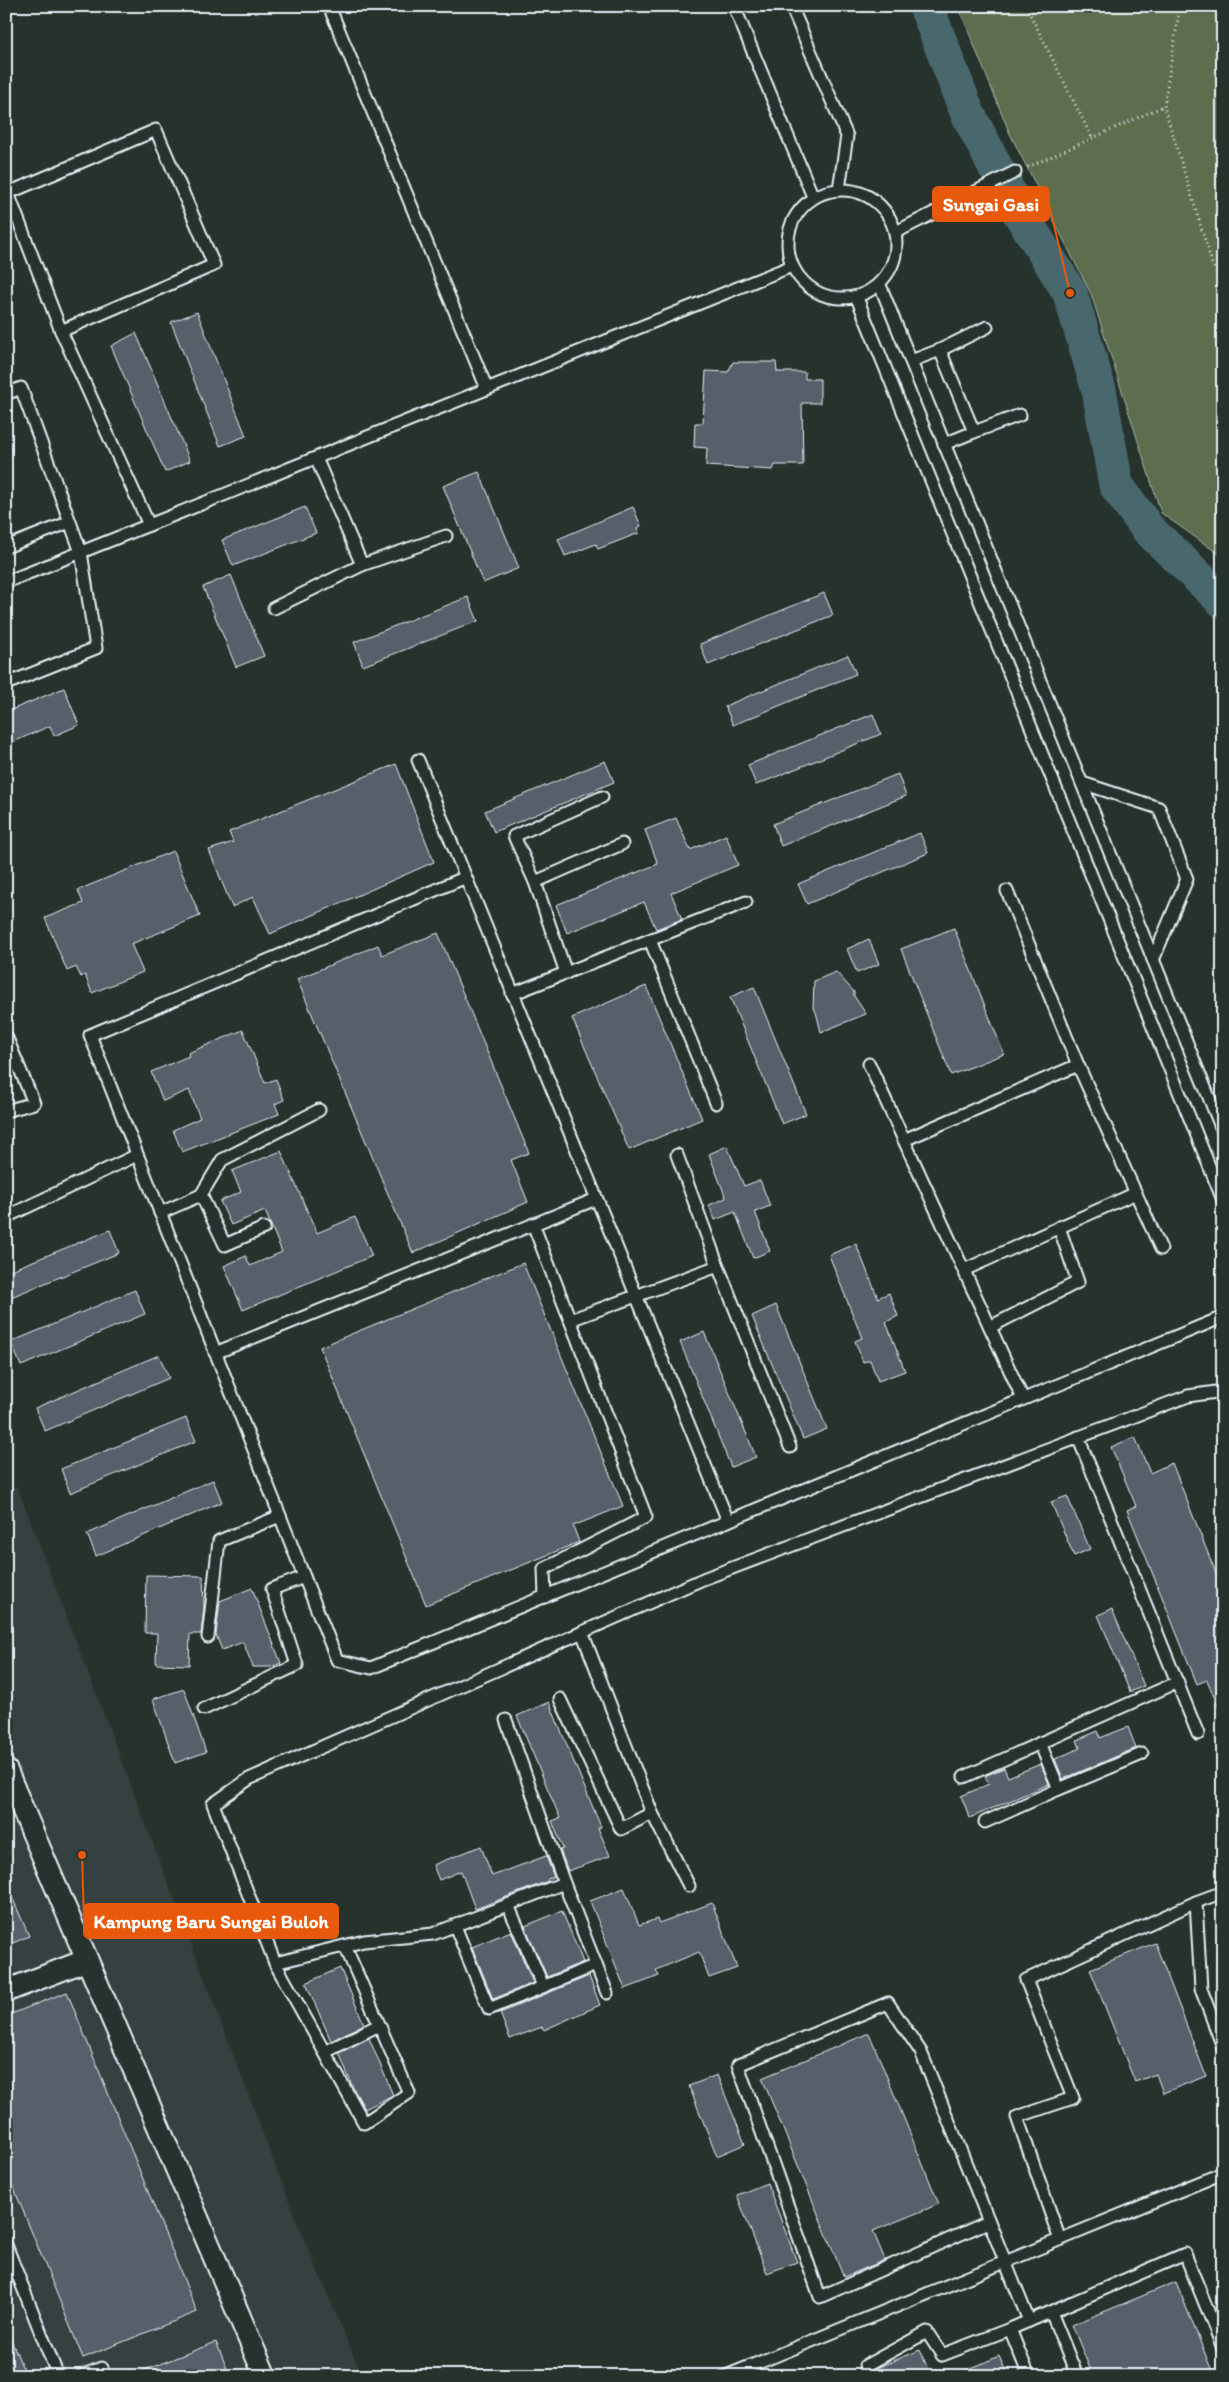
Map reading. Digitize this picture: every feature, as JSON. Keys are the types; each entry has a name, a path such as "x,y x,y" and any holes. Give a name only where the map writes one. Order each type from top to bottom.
{"street":[{"path":"6,1770 265,2376"},
{"path":"6,1991 87,1960"}],"lane":[{"path":"329,6 486,389"},
{"path":"734,6 814,198"},
{"path":"791,6 847,136 839,190"},
{"path":"62,331 214,265 156,130 7,194 62,331 149,525"},
{"path":"896,232 1015,172"},
{"path":"839,190 864,194 884,209 896,232 897,251 891,270 880,285 857,298 830,298 807,287 792,266 788,247 790,227 799,211 814,198 826,192 839,190"},
{"path":"6,582 792,266"},
{"path":"880,285 1223,1132"},
{"path":"857,298 1223,1200"},
{"path":"911,361 940,350 987,327"},
{"path":"940,350 974,432"},
{"path":"6,394 21,388 81,552 96,648 6,684"},
{"path":"944,444 1020,415"},
{"path":"316,458 362,565"},
{"path":"6,547 70,522"},
{"path":"274,608 362,565 446,536"},
{"path":"418,760 464,878 728,1521"},
{"path":"1082,784 1159,808 1187,879 1153,960"},
{"path":"566,973 535,882 514,836 602,797"},
{"path":"535,882 622,844"},
{"path":"464,878 90,1035 337,1660 371,1668 1223,1317"},
{"path":"1007,891 1078,1065 1161,1248"},
{"path":"512,994 746,902"},
{"path":"650,940 716,1103"},
{"path":"6,1036 34,1103 6,1111"},
{"path":"870,1064 1023,1399"},
{"path":"904,1140 1078,1065"},
{"path":"160,1214 201,1195 222,1160 319,1110"},
{"path":"6,1217 137,1155"},
{"path":"677,1155 718,1266 790,1447"},
{"path":"964,1270 1136,1193"},
{"path":"201,1195 225,1245 264,1228"},
{"path":"215,1352 596,1199"},
{"path":"533,1224 646,1517 544,1569 545,1597"},
{"path":"990,1326 1078,1282 1059,1227"},
{"path":"570,1320 718,1266"},
{"path":"345,1946 409,2093 364,2123 275,1963 214,1804 249,1779 703,1578 1188,1396 1223,1391"},
{"path":"1078,1437 1198,1734"},
{"path":"208,1637 218,1541 280,1516"},
{"path":"204,1709 297,1665 272,1589 304,1577"},
{"path":"582,1632 652,1813 689,1886"},
{"path":"964,1777 1178,1682"},
{"path":"560,1699 622,1829 652,1813"},
{"path":"506,1720 564,1884 607,1993"},
{"path":"1040,1744 1059,1789"},
{"path":"985,1822 1142,1754"},
{"path":"275,1963 364,1941 433,1934 564,1884"},
{"path":"1060,2240 1017,2118 1073,2098 1026,1980 1196,1902 1223,1892"},
{"path":"1196,1902 1201,1989 1223,2047"},
{"path":"508,1905 543,1986"},
{"path":"455,1926 489,2009 596,1965"},
{"path":"988,2222 820,2297 738,2065 888,2003 920,2052 1029,2321"},
{"path":"325,2052 380,2025"},
{"path":"726,2376 1223,2173"},
{"path":"6,2245 58,2376"},
{"path":"869,2376 865,2366 927,2332 942,2355 1051,2312 1185,2254 1223,2348"},
{"path":"1051,2312 1077,2376"},
{"path":"1010,2329 1029,2376"},
{"path":"81,2376 102,2368"}],"path":[{"path":"1026,6 1092,138"},
{"path":"1180,6 1164,106 1212,263 1223,287"},
{"path":"1015,172 1164,106"}],"shaded area":[{"path":"17,1486 296,2220 362,2376 6,2376 6,1490"}],"green space":[{"path":"958,6 1223,6 1223,557 1161,513 1091,294 1010,134"}],"building":[{"path":"197,312 246,436 220,446 171,322"},
{"path":"136,333 190,461 165,472 111,346"},
{"path":"733,362 776,362 777,372 805,372 805,379 820,379 820,403 802,403 803,465 775,465 773,470 706,466 707,448 694,447 695,423 703,423 706,371 728,372"},
{"path":"479,472 519,568 483,583 443,486"},
{"path":"305,507 316,533 233,566 222,540"},
{"path":"633,507 641,526 637,528 639,533 598,549 596,544 565,556 558,539"},
{"path":"231,575 264,656 236,667 203,587"},
{"path":"824,593 833,615 708,665 700,644"},
{"path":"468,597 478,621 363,666 354,642"},
{"path":"848,655 856,674 733,725 725,706"},
{"path":"64,688 79,725 54,736 50,726 6,745 6,712"},
{"path":"873,714 881,734 756,785 748,765"},
{"path":"605,761 614,782 494,832 485,811"},
{"path":"396,764 434,862 270,934 253,897 232,907 209,850 233,842 229,832"},
{"path":"898,774 906,796 781,846 773,824"},
{"path":"676,818 690,850 726,835 738,865 671,893 682,919 656,929 644,902 567,933 556,905 658,864 645,830"},
{"path":"920,833 928,853 807,904 798,884"},
{"path":"173,851 200,916 131,944 143,972 92,993 85,975 81,977 76,967 67,971 45,918 83,903 78,890"},
{"path":"954,928 1004,1054 951,1075 901,949"},
{"path":"438,933 529,1153 511,1160 528,1202 413,1253 297,979 378,945 382,955"},
{"path":"869,939 879,964 857,973 847,949"},
{"path":"836,972 854,992 854,996 866,1014 821,1032 816,1012 813,1008 814,981"},
{"path":"646,986 702,1119 629,1150 572,1018"},
{"path":"754,987 806,1114 782,1124 730,997"},
{"path":"243,1030 265,1083 276,1079 284,1100 275,1104 279,1114 182,1152 173,1130 200,1118 189,1090 163,1101 151,1072 189,1056 188,1053"},
{"path":"727,1146 744,1186 760,1180 770,1206 755,1212 770,1251 753,1258 735,1212 715,1220 709,1205 726,1198 709,1154"},
{"path":"281,1151 317,1233 355,1217 372,1256 243,1310 224,1266 246,1256 250,1266 282,1252 265,1211 231,1225 220,1201 241,1192 232,1171"},
{"path":"110,1230 119,1253 6,1299 6,1272"},
{"path":"856,1244 878,1298 889,1293 898,1316 886,1322 905,1371 878,1381 870,1360 863,1362 855,1341 862,1338 829,1255"},
{"path":"523,1263 623,1506 573,1526 579,1542 426,1605 320,1347"},
{"path":"135,1290 145,1314 21,1366 11,1342"},
{"path":"776,1305 827,1429 803,1439 752,1316"},
{"path":"704,1332 756,1457 731,1467 680,1342"},
{"path":"159,1355 169,1378 45,1431 35,1408"},
{"path":"186,1418 196,1441 70,1493 61,1469"},
{"path":"1135,1437 1150,1473 1172,1463 1223,1591 1223,1718 1207,1680 1197,1684 1127,1510 1136,1506 1111,1447"},
{"path":"213,1480 222,1502 96,1556 87,1534"},
{"path":"1067,1496 1090,1549 1074,1556 1051,1502"},
{"path":"146,1575 203,1576 204,1607 201,1634 190,1634 189,1665 156,1664 157,1633 145,1633"},
{"path":"252,1588 281,1663 271,1667 253,1667 243,1642 222,1650 216,1635 220,1601"},
{"path":"1112,1609 1144,1686 1130,1692 1098,1615"},
{"path":"184,1689 206,1752 175,1763 153,1699"},
{"path":"549,1702 601,1827 598,1828 610,1856 568,1871 560,1850 563,1849 552,1821 560,1818 517,1716"},
{"path":"1128,1727 1136,1748 1063,1779 1055,1759 1080,1748 1077,1740 1098,1731 1100,1738"},
{"path":"1041,1764 1049,1784 970,1818 961,1796 989,1784 985,1776 1004,1768 1008,1777"},
{"path":"481,1846 492,1876 546,1856 554,1877 475,1909 461,1871 439,1880 433,1865"},
{"path":"6,1883 29,1936 6,1946"},
{"path":"624,1888 639,1925 657,1919 659,1923 712,1903 737,1968 709,1978 699,1952 656,1970 659,1976 625,1989 590,1901"},
{"path":"562,1911 583,1962 547,1977 525,1926"},
{"path":"511,1931 533,1983 493,1999 472,1947"},
{"path":"1155,1943 1206,2076 1163,2093 1156,2074 1135,2082 1090,1969"},
{"path":"340,1968 364,2024 331,2041 306,1983"},
{"path":"589,1976 600,2005 544,2030 542,2027 510,2039 500,2013"},
{"path":"67,1992 197,2312 83,2358 6,2169 6,2016"},
{"path":"869,2033 939,2204 873,2231 885,2260 844,2277 762,2078"},
{"path":"369,2038 393,2095 365,2109 353,2088 339,2053"},
{"path":"717,2075 745,2144 717,2156 689,2086"},
{"path":"767,2183 797,2262 767,2273 737,2195"},
{"path":"1176,2282 1214,2376 1093,2376 1072,2325"},
{"path":"7,2330 26,2376 6,2376"},
{"path":"216,2342 230,2376 132,2376 132,2375"},
{"path":"920,2350 931,2376 876,2376 874,2369"},
{"path":"999,2356 1008,2376 953,2376"}],"waterway":[{"path":"926,6 967,112 1015,205 1070,293 1099,390 1116,485 1148,529 1223,601"}],"place":[{"name":"Sungai Gasi","path":"1070,293"},
{"name":"Kampung Baru Sungai Buloh","path":"82,1855"}]}
